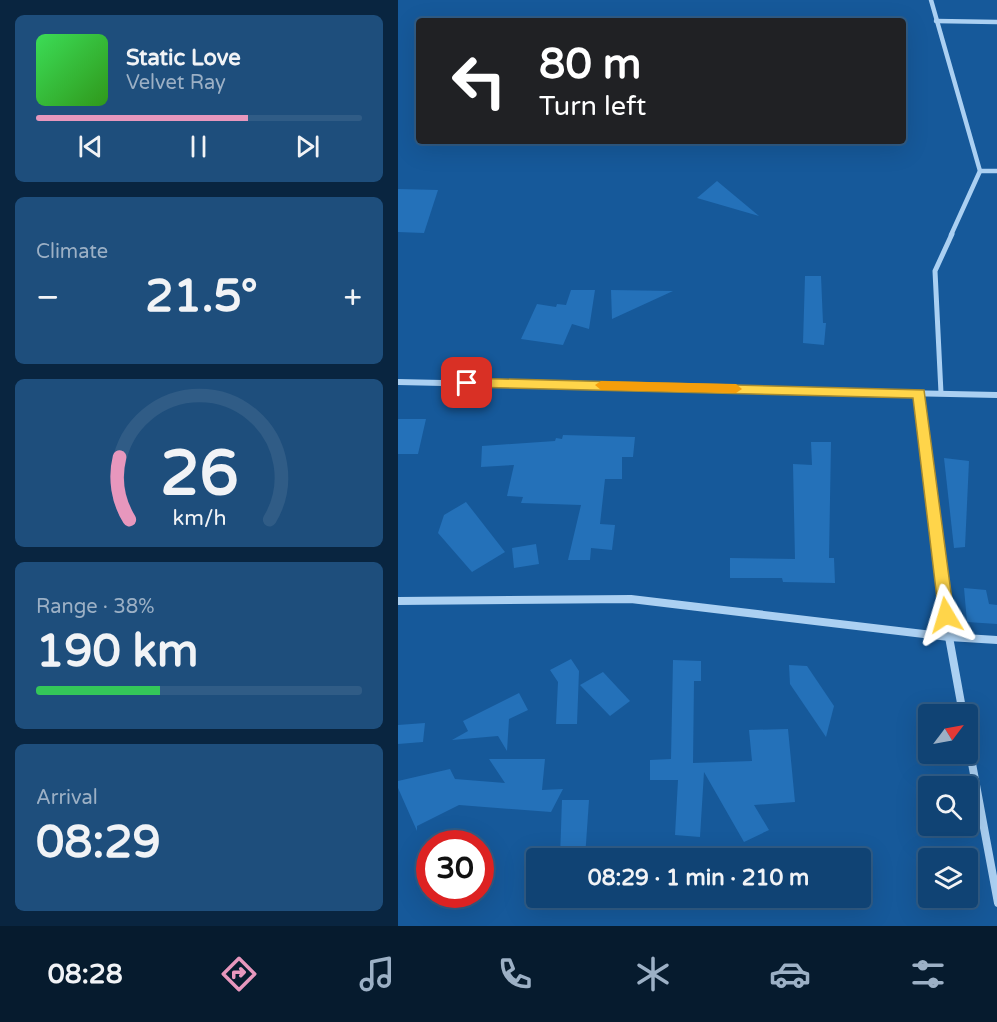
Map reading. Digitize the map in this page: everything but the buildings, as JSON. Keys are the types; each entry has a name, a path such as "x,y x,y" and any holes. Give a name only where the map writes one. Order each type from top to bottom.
{"street":[{"path":"930,0 980,171 935,272 941,393"},
{"path":"936,21 998,22"},
{"path":"980,171 998,171"},
{"path":"398,382 998,395"},
{"path":"919,394 949,638 961,704"},
{"path":"398,601 631,599 949,638 998,640"},
{"path":"972,764 998,903"}],"slow traffic":[{"path":"601,385 736,389"}],"route":[{"path":"467,383 919,394 946,615"}]}
